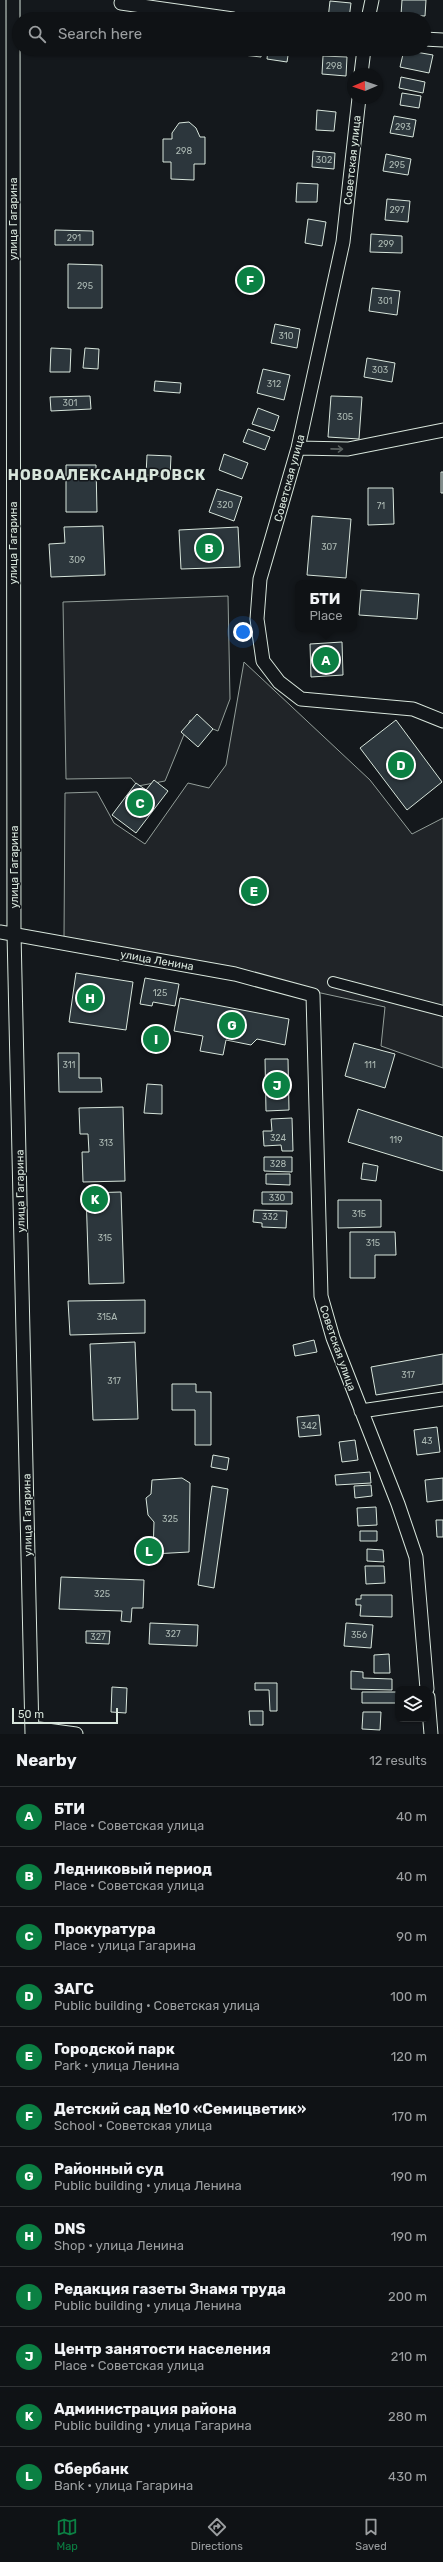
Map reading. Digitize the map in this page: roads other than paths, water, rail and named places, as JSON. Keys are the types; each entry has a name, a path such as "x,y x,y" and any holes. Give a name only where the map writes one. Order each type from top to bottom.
{"street":[{"name":"улица Гагарина","path":"13,0 13,12"},
{"path":"369,12 372,0"},
{"path":"121,3 184,12"},
{"path":"431,40 443,40"},
{"name":"улица Гагарина","path":"13,56 14,934 32,1731"},
{"path":"362,68 363,56"},
{"name":"Советская улица","path":"358,104 343,242 298,448 260,579 257,619 263,661 279,682 302,699 413,709 443,721"},
{"path":"298,448 348,449 443,430"},
{"name":"улица Ленина","path":"0,932 235,974 313,995"},
{"path":"333,982 443,1011"},
{"name":"Советская улица","path":"313,995 321,1296 333,1338 398,1504 416,1557 427,1686"},
{"path":"361,1411 443,1399"},
{"path":"430,1722 431,1734"},
{"path":"32,1731 76,1734"}],"place":[{"name":"Детский сад №10 «Семицветик»","path":"250,280"},
{"name":"Ледниковый период","path":"209,548"},
{"name":"БТИ","path":"326,660"},
{"name":"ЗАГС","path":"401,765"},
{"name":"Прокуратура","path":"140,803"},
{"name":"Городской парк","path":"254,891"},
{"name":"DNS","path":"90,998"},
{"name":"Районный суд","path":"232,1025"},
{"name":"Редакция газеты Знамя труда","path":"156,1039"},
{"name":"Центр занятости населения","path":"277,1085"},
{"name":"Администрация района","path":"95,1199"},
{"name":"Сбербанк","path":"149,1551"}],"district":[{"name":"НОВОАЛЕКСАНДРОВСК","path":"107,475"}]}
